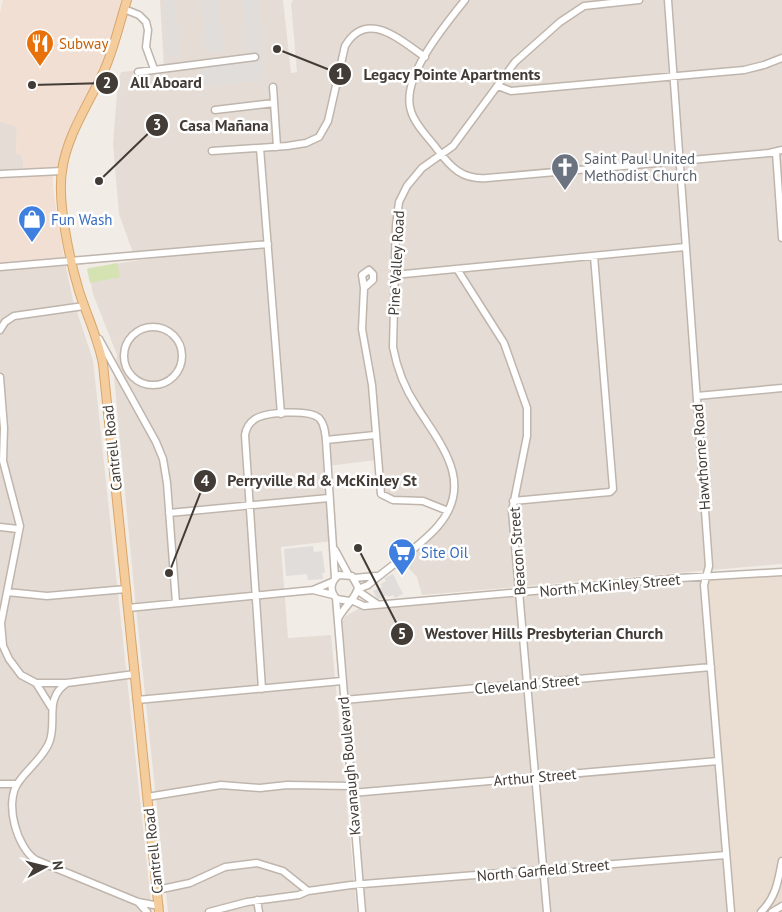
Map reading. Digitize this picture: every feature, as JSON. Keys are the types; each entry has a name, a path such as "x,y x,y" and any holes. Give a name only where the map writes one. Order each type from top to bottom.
{"main road":[{"name":"Cantrell Road","path":"127,0 106,64 69,145 62,171 63,211 72,262 103,364 159,909"}],"street":[{"path":"464,0 425,57 411,83 410,106 414,119 458,173 466,178 477,179 779,151 782,238"},
{"name":"Pine Valley Road","path":"358,590 368,585 432,533 448,511 453,494 452,467 445,450 413,400 395,358 392,335 394,275 396,226 401,198 416,174 460,139 526,51 566,17 583,3 638,0"},
{"name":"Hawthorne Road","path":"668,0 710,566 704,585 731,912"},
{"path":"124,9 139,15 146,22 148,30 146,47 154,70"},
{"path":"212,151 277,147 306,143 323,134 331,112 344,49 355,34 364,29 381,29 425,57"},
{"path":"138,72 255,57"},
{"path":"498,86 511,91 750,69 782,58"},
{"path":"273,87 277,147"},
{"path":"216,110 274,103"},
{"path":"260,148 280,414"},
{"path":"0,174 62,171"},
{"path":"0,267 268,244"},
{"path":"394,275 685,247"},
{"path":"513,501 610,492 612,489 594,256"},
{"name":"Beacon Street","path":"456,269 504,343 527,408 527,436 512,511 547,912"},
{"path":"364,288 362,330 371,375 379,482 384,497 423,501 448,511"},
{"path":"0,330 5,322 14,316 84,306"},
{"path":"149,326 167,330 179,343 182,352 182,361 176,374 159,384 145,384 133,377 123,359 127,341 133,334 149,326"},
{"path":"95,333 158,447 166,471 176,603"},
{"path":"113,364 123,359"},
{"path":"0,377 3,461 18,516 18,529 1,622 3,646 18,671 36,683 51,707"},
{"path":"697,396 782,388"},
{"path":"262,688 248,505 246,430 256,418 304,412 314,415 322,422 326,440 334,547 333,580 335,597"},
{"path":"326,440 375,435"},
{"path":"169,513 329,498"},
{"path":"0,527 18,529"},
{"path":"334,547 348,574 354,578 358,590 378,604"},
{"name":"North McKinley Street","path":"350,600 364,606 782,572"},
{"path":"128,608 313,590 348,574"},
{"path":"354,578 378,575"},
{"path":"7,592 47,596 126,589"},
{"path":"313,590 350,600"},
{"path":"338,620 358,590"},
{"name":"Kavanaugh Boulevard","path":"335,597 362,912"},
{"name":"Cleveland Street","path":"344,700 711,667"},
{"path":"36,683 67,683 135,674"},
{"path":"138,700 342,682"},
{"path":"67,683 58,692 51,707 52,728 49,743 17,784 13,796 15,828 20,843 31,857 159,909"},
{"name":"Arthur Street","path":"148,797 221,785 260,788 296,785 351,790 718,762"},
{"path":"0,784 17,784"},
{"name":"North Garfield Street","path":"208,912 257,900 299,896 308,891 360,885 726,855"},
{"path":"761,912 779,892 782,861"},
{"path":"157,890 190,883 225,867 257,863 283,870 308,891"},
{"path":"257,900 258,912"},
{"path":"138,902 147,912"},
{"path":"772,912 782,906"}],"shaded area":[{"path":"3,0 127,0 62,171 27,172 24,168 22,155 16,153 17,127 0,121 0,13"},
{"path":"160,0 283,0 291,73 297,72 291,4 293,0 782,0 782,564 422,595 417,577 402,561 433,537 447,511 436,505 384,497 377,460 327,466 333,541 281,547 288,638 331,635 357,912 168,912 114,378 117,355 93,294 88,268 220,248 219,244 133,253 119,214 113,144 118,81 121,72 164,68"},
{"path":"163,0 174,1 180,56 168,57"},
{"path":"201,0 218,0 223,51 207,53"},
{"path":"242,0 259,0 264,76 260,76 260,81 203,86 200,60 249,55 251,51 251,48 247,48"},
{"path":"0,121 17,126 16,153 22,155 24,168 0,170"},
{"path":"53,174 53,188 64,258 0,264 0,179"},
{"path":"64,258 73,300 93,360 152,912 0,912 0,264"},
{"path":"313,546 314,552 322,551 325,573 322,573 323,579 308,580 307,574 286,576 284,549"},
{"path":"782,572 782,912 731,912 705,581 708,577"},
{"path":"393,574 403,594 395,598 393,595 388,597 387,595 378,600 373,591 382,587 381,584 386,581 384,578"},
{"path":"708,577 731,912 362,912 338,627 346,616 358,609 374,605"}],"green space":[{"path":"117,263 120,277 90,283 87,269"}],"place":[{"name":"Legacy Pointe Apartments","path":"277,49"},
{"name":"Subway","path":"40,67"},
{"name":"All Aboard","path":"32,85"},
{"name":"Casa Mañana","path":"99,181"},
{"name":"Saint Paul United Methodist Church","path":"565,191"},
{"name":"Fun Wash","path":"32,243"},
{"name":"Westover Hills Presbyterian Church","path":"358,548"},
{"name":"Perryville Rd & McKinley St","path":"169,573"},
{"name":"Site Oil","path":"402,576"}]}
